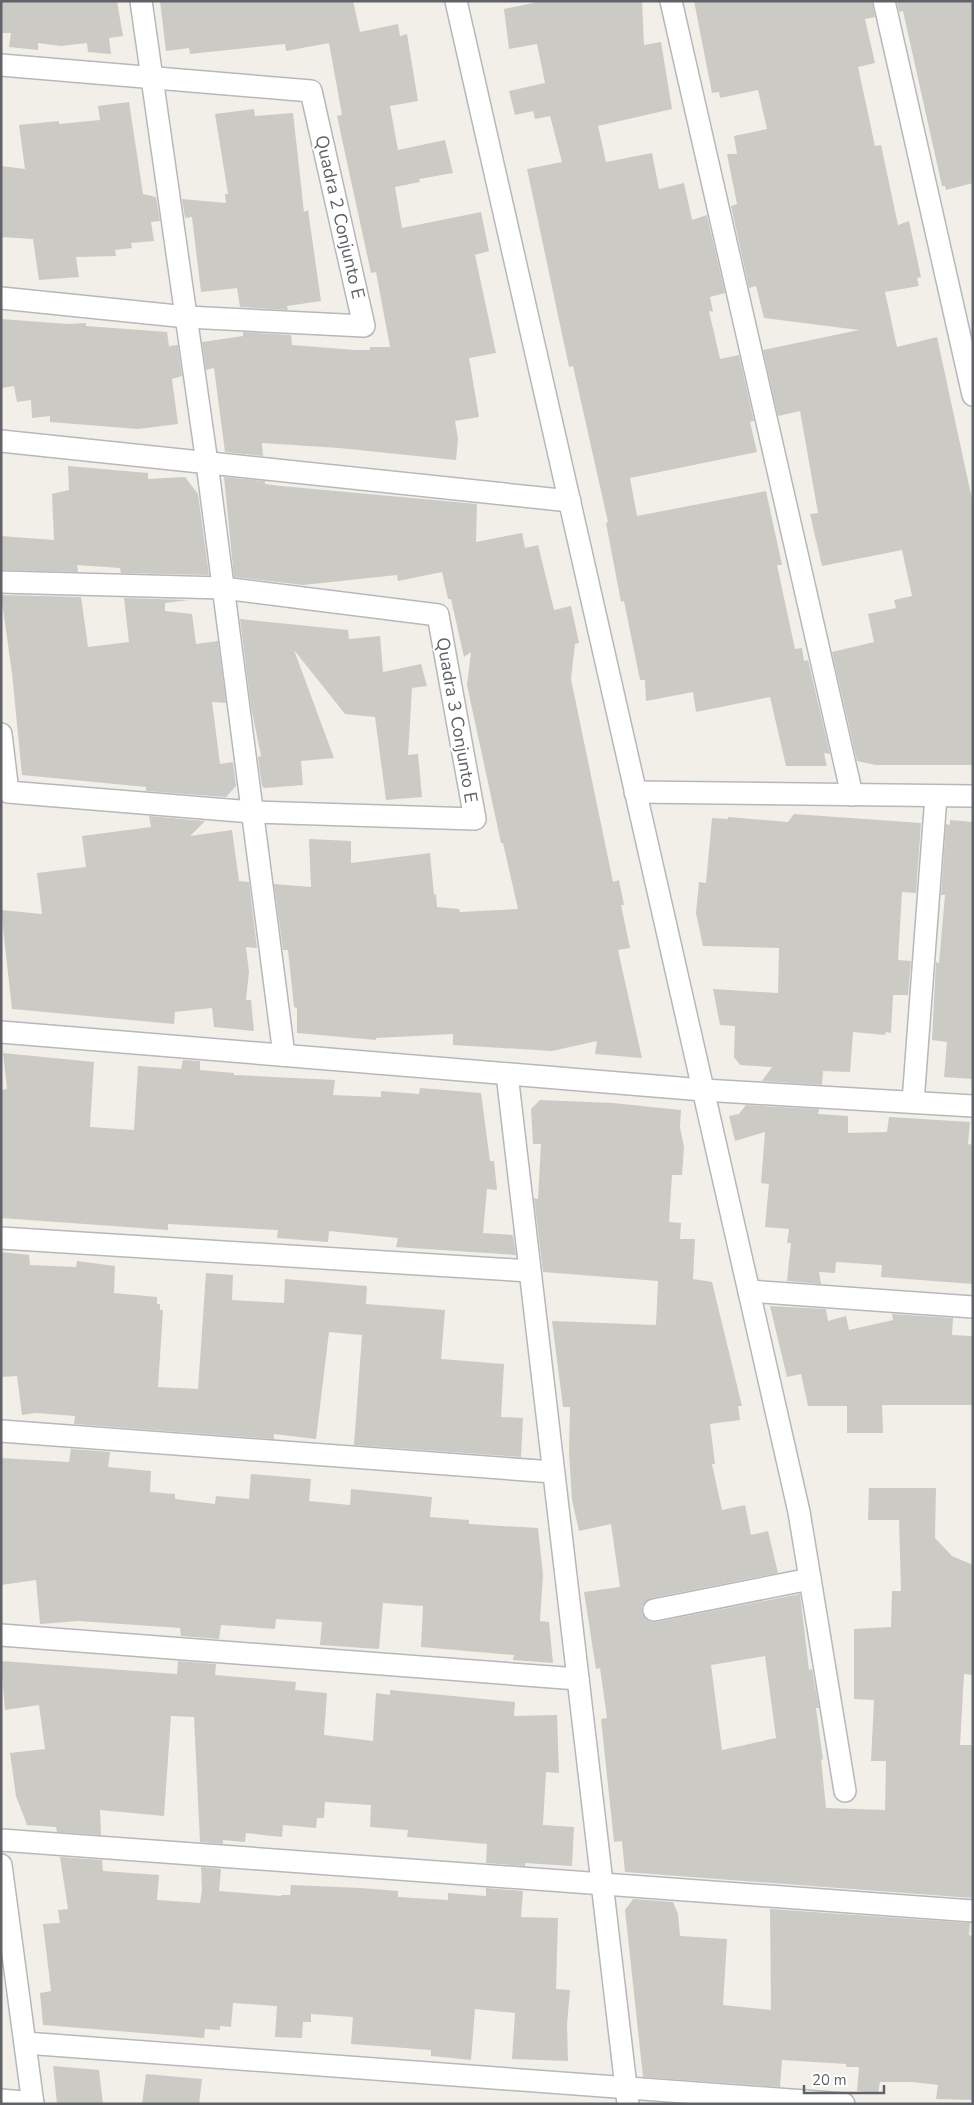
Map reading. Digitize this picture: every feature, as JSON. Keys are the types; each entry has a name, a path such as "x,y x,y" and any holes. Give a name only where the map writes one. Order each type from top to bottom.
{"street":[{"path":"141,1 208,463 284,1055"},
{"path":"456,1 799,1512 845,1791"},
{"path":"671,1 852,795"},
{"path":"884,1 973,395"},
{"name":"Quadra 2 Conjunto E","path":"1,65 152,76 311,91 364,326 187,317 1,298"},
{"path":"1,441 570,501"},
{"name":"Quadra 3 Conjunto E","path":"1,582 224,588 438,615 475,819 252,812 8,792 1,734"},
{"path":"635,792 973,796"},
{"path":"913,1102 936,796"},
{"path":"1,1032 703,1090 973,1106"},
{"path":"507,1074 626,2096"},
{"path":"1,1238 530,1271"},
{"path":"749,1291 973,1306"},
{"path":"1,1431 553,1472"},
{"path":"654,1610 810,1579"},
{"path":"1,1635 578,1679"},
{"path":"1,1840 973,1911"},
{"path":"1,1865 33,2103 1,2100"},
{"path":"25,2043 626,2096 844,2104"}],"building":[{"path":"1,1 117,1 123,36 109,38 111,54 88,52 87,43 61,46 38,43 38,50 9,47 11,33 1,33"},
{"path":"160,1 353,1 360,32 398,24 400,36 407,34 418,101 390,106 398,150 445,140 453,173 419,179 420,182 395,187 402,228 481,212 489,251 475,255 496,353 469,358 479,417 455,421 458,439 456,460 339,448 262,443 263,456 225,452 214,368 206,370 202,342 243,336 243,332 291,335 292,345 355,350 370,350 370,347 390,347 376,272 371,273 337,116 342,115 329,43 286,51 285,44 190,54 189,48 166,51"},
{"path":"542,1 642,1 644,45 661,42 672,109 598,126 606,162 652,153 659,189 684,183 692,220 707,215 725,293 710,297 713,312 709,311 720,359 739,355 754,421 750,422 757,452 630,478 637,516 766,491 782,565 777,565 795,649 802,648 804,661 808,660 830,754 824,753 827,766 786,766 770,697 696,712 693,692 646,701 645,680 640,680 624,601 621,602 606,523 608,522 573,366 569,367 527,169 562,162 550,116 535,119 533,111 515,115 509,91 545,83 537,44 509,49 504,9"},
{"path":"694,1 872,1 875,17 865,19 875,63 858,67 875,146 881,145 898,225 909,221 921,277 917,278 919,286 885,292 897,347 937,337 973,504 973,765 876,765 857,761 832,652 874,642 868,614 896,608 894,600 912,596 902,550 822,566 810,514 818,513 800,411 778,416 763,350 859,330 764,318 756,286 749,288 731,206 737,204 727,154 737,154 734,136 767,129 758,90 720,98 719,92 712,93"},
{"path":"897,1 973,1 973,183 946,190 945,186 942,186 903,11 899,12"},
{"path":"129,102 143,194 156,197 160,221 151,222 154,241 131,243 132,248 115,250 116,256 76,257 79,277 39,280 33,239 1,237 1,166 25,169 19,125 59,121 59,124 100,120 98,106"},
{"path":"254,109 255,116 293,113 304,212 308,210 321,301 287,306 288,310 240,307 237,288 201,292 192,217 185,218 182,199 226,203 225,194 228,194 215,114"},
{"path":"1,319 67,324 86,323 86,326 167,332 169,346 178,345 182,376 172,379 178,424 138,429 50,422 50,416 32,418 31,400 17,402 14,386 1,388"},
{"path":"68,466 148,473 148,479 185,477 198,494 209,575 121,573 120,568 77,565 78,572 1,570 1,536 54,540 52,494 69,490"},
{"path":"224,477 265,481 265,484 281,486 477,504 476,542 522,533 525,548 538,545 554,610 571,606 579,643 575,644 571,679 613,882 619,880 624,905 621,905 630,948 618,950 642,1058 595,1054 597,1041 552,1051 453,1045 453,1034 376,1038 376,1040 297,1033 297,1008 294,1007 288,950 283,950 274,884 311,887 309,839 351,841 351,863 430,853 437,907 459,909 460,912 518,909 503,843 501,843 467,685 471,652 464,657 451,599 448,599 442,572 398,581 397,575 303,585 234,577"},
{"path":"1,595 81,597 88,647 129,642 124,598 189,600 165,603 165,611 192,614 196,644 218,641 226,703 212,702 220,764 233,762 236,786 226,797 146,791 146,787 22,775 12,673"},
{"path":"240,619 348,630 349,639 380,636 383,672 421,664 427,686 412,688 408,755 418,754 422,797 386,800 375,717 345,714 294,650 334,758 301,761 303,785 264,788 262,786 258,757 261,756 251,707"},
{"path":"794,814 921,823 916,893 902,892 898,960 911,961 908,995 893,995 891,1033 886,1032 885,1035 853,1032 850,1072 823,1071 822,1085 762,1081 772,1067 740,1065 734,1057 735,1026 720,1025 713,989 778,993 779,948 703,946 696,913 699,882 706,883 712,818 728,819 728,817 788,822"},
{"path":"149,816 205,821 190,836 232,830 239,881 249,882 257,948 246,947 249,972 246,1000 251,1000 254,1031 214,1027 212,1008 175,1012 174,1024 12,1009 1,910 42,914 37,873 86,867 82,836 151,827"},
{"path":"950,820 973,822 973,1079 944,1077 947,1042 932,1040 936,962 939,963 945,895 941,895 946,824 950,825"},
{"path":"3,1053 94,1062 90,1127 134,1130 138,1066 181,1069 183,1060 200,1061 200,1070 234,1073 234,1075 335,1080 333,1095 381,1097 381,1091 419,1094 420,1088 481,1093 490,1161 494,1161 497,1190 487,1189 483,1233 513,1235 516,1255 396,1247 398,1238 329,1231 328,1242 277,1238 278,1230 168,1224 168,1230 1,1218 1,1090 7,1089"},
{"path":"540,1100 613,1103 681,1110 680,1127 684,1147 682,1175 672,1175 669,1222 681,1223 680,1239 695,1239 693,1279 712,1282 742,1406 738,1406 740,1420 710,1424 715,1464 712,1464 722,1510 745,1505 751,1535 768,1531 778,1573 652,1598 642,1606 642,1613 650,1622 656,1622 800,1594 809,1670 812,1669 819,1708 816,1708 823,1760 821,1759 826,1808 885,1810 886,1761 871,1761 874,1700 854,1699 854,1629 891,1627 892,1591 901,1591 899,1520 868,1520 869,1488 936,1488 935,1538 952,1556 973,1565 973,1675 964,1674 960,1745 973,1745 972,1898 625,1872 622,1841 614,1842 601,1719 607,1718 600,1668 596,1669 584,1592 620,1587 611,1524 579,1531 572,1500 569,1452 570,1407 563,1407 552,1321 656,1325 658,1281 543,1272 534,1198 538,1199 541,1144 533,1144 531,1109","holes":["765,1656 776,1738 722,1750 711,1665"]},
{"path":"746,1105 819,1109 818,1114 848,1116 848,1133 887,1132 889,1117 970,1122 968,1144 973,1145 973,1284 881,1277 882,1265 836,1262 835,1273 819,1272 821,1284 787,1281 791,1243 787,1243 789,1229 765,1227 769,1184 761,1183 765,1132 735,1141 729,1116 739,1114"},
{"path":"1,1252 29,1255 30,1265 76,1267 77,1261 115,1266 114,1293 157,1297 157,1304 160,1304 160,1310 163,1310 158,1387 198,1389 206,1273 233,1275 232,1300 284,1303 285,1279 367,1286 366,1304 445,1310 441,1359 504,1364 501,1417 523,1418 521,1457 354,1445 362,1335 329,1332 316,1439 274,1434 274,1439 74,1424 75,1416 36,1413 22,1415 17,1376 1,1377"},
{"path":"770,1306 826,1309 828,1321 846,1316 849,1330 893,1320 892,1314 953,1318 952,1335 973,1336 973,1405 882,1405 883,1433 847,1433 847,1406 808,1406 801,1374 787,1377"},
{"path":"71,1449 110,1452 108,1467 151,1471 150,1492 175,1494 175,1499 215,1504 216,1496 249,1499 251,1474 311,1479 309,1501 350,1505 351,1489 432,1497 430,1517 469,1520 469,1524 538,1528 543,1575 540,1621 549,1622 553,1663 513,1660 514,1655 421,1647 423,1606 383,1603 379,1649 320,1645 322,1622 276,1619 275,1629 221,1625 219,1639 181,1636 180,1628 78,1621 40,1624 36,1580 1,1585 1,1458 69,1462"},
{"path":"1,1661 177,1674 178,1661 216,1664 215,1675 296,1682 295,1690 327,1693 324,1735 373,1741 376,1693 390,1695 390,1690 515,1702 514,1716 557,1715 559,1773 546,1772 543,1825 574,1827 572,1866 525,1863 525,1866 486,1863 487,1844 407,1837 408,1830 370,1827 371,1805 325,1802 324,1818 317,1818 316,1828 283,1825 282,1837 246,1833 245,1842 223,1840 223,1844 200,1842 194,1717 171,1716 164,1816 100,1810 101,1835 57,1832 56,1827 27,1825 16,1796 10,1753 45,1749 39,1705 5,1710"},
{"path":"60,1857 102,1860 103,1871 159,1875 157,1900 200,1903 202,1890 201,1867 221,1869 219,1891 281,1896 290,1895 291,1885 398,1891 398,1897 448,1900 448,1893 486,1896 486,1888 523,1891 521,1917 558,1918 556,1989 570,1990 567,2024 568,2061 512,2059 515,2013 475,2009 471,2060 431,2056 431,2050 351,2044 353,2017 311,2014 311,2022 303,2022 302,2038 275,2037 277,2006 233,2003 231,2027 220,2026 220,2030 205,2029 204,2038 43,2025 40,1993 51,1991 43,1924 60,1923 58,1910 68,1909"},
{"path":"633,1899 673,1902 678,1914 680,1936 727,1939 723,2005 771,2010 770,1909 970,1923 969,1935 973,1936 973,2100 936,2099 938,2085 912,2082 880,2082 878,2093 857,2091 859,2067 846,2067 846,2064 782,2060 780,2087 643,2077 625,1910"},
{"path":"53,2066 99,2070 103,2104 57,2104"},
{"path":"146,2074 202,2079 199,2104 142,2104"}]}
